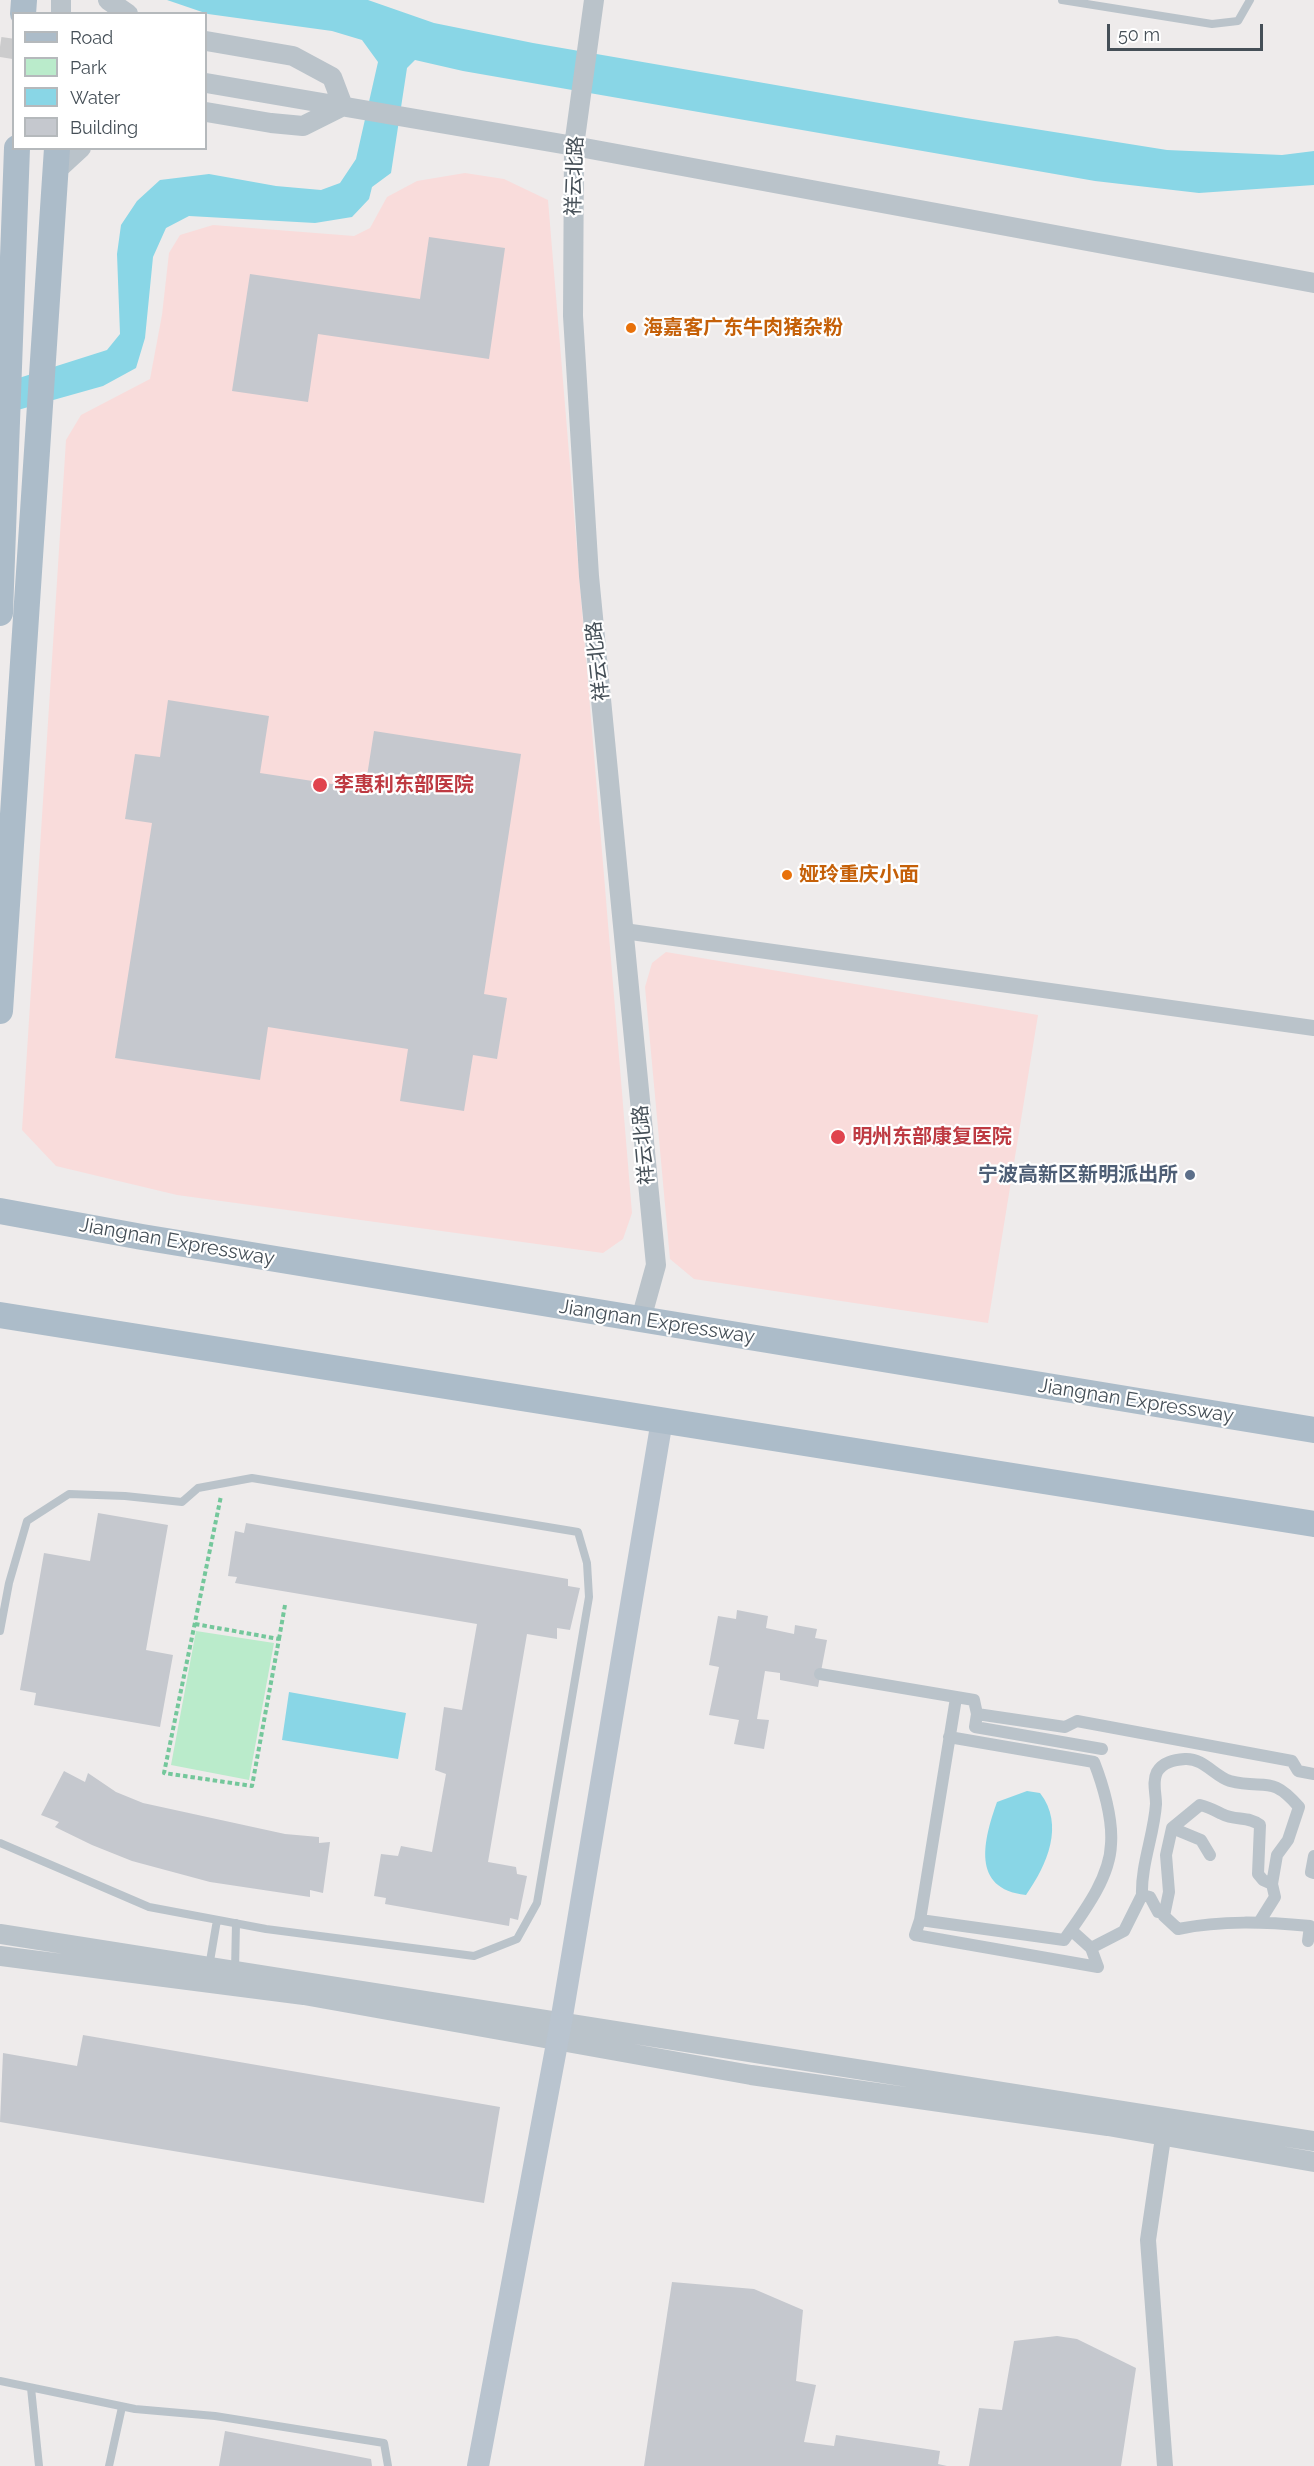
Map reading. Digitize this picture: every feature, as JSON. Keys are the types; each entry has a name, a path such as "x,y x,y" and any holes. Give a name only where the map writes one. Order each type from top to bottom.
{"main road":[{"path":"0,613 17,150"},
{"path":"0,1011 56,160"},
{"name":"Jiangnan Expressway","path":"0,1211 142,1237 1314,1430"},
{"path":"0,1315 1314,1524"},
{"path":"478,2466 559,2031 662,1420"}],"street":[{"path":"108,0 125,12"},
{"name":"祥云北路","path":"594,0 574,146 573,316 589,576 656,1264 641,1319"},
{"path":"207,41 293,56 332,77 343,106"},
{"path":"207,83 574,146 1314,283"},
{"path":"207,112 303,126 343,106"},
{"path":"56,160 77,150"},
{"path":"624,931 1314,1028"},
{"path":"820,1674 974,1700 977,1714 975,1726 1102,1749"},
{"path":"956,1698 920,1920 915,1935 1098,1967 1091,1948 1071,1930"},
{"path":"977,1714 1065,1727 1077,1721 1292,1761 1298,1772 1314,1774"},
{"path":"920,1920 1064,1940 1086,1908 1106,1868 1112,1844 1103,1786 1094,1762 949,1737"},
{"path":"1091,1948 1124,1931 1142,1895 1141,1881 1156,1803 1154,1783 1158,1772 1168,1762 1186,1759 1197,1760 1228,1781 1272,1784 1286,1790 1299,1807 1288,1840 1277,1855 1272,1884 1275,1897 1260,1921"},
{"path":"1272,1884 1263,1880 1258,1874 1260,1826 1253,1820 1223,1815 1214,1808 1200,1805 1172,1828 1166,1855 1169,1892 1164,1916 1178,1929 1221,1921 1312,1922 1311,1941"},
{"path":"1172,1828 1201,1840 1210,1855"},
{"path":"1314,1856 1311,1872 1314,1873"},
{"path":"1142,1895 1150,1897 1158,1912 1165,1912"},
{"path":"0,1934 207,1975 559,2031 1164,2126 1314,2141"},
{"path":"0,1956 207,1975"},
{"path":"1164,2126 1314,2162"},
{"path":"1164,2126 1148,2240 1165,2466"}],"lane":[{"path":"1062,0 1212,24 1238,21 1250,0"},
{"path":"0,1631 9,1583 27,1521 69,1494 125,1496 182,1502 198,1488 252,1478 578,1532 587,1563 590,1597 537,1903 517,1939 474,1956 217,1920 149,1907 0,1843"},
{"path":"207,1975 217,1920"},
{"path":"234,1979 236,1923"},
{"path":"0,2381 122,2407 215,2416 384,2443 388,2466"},
{"path":"31,2388 39,2466"},
{"path":"109,2466 122,2407"}],"path":[{"path":"223,1483 164,1773 252,1786 285,1605"},
{"path":"195,1623 279,1639"}],"shaded area":[{"name":"李惠利东部医院","path":"465,173 504,179 548,200 632,1213 623,1239 603,1253 177,1195 56,1166 22,1130 66,440 81,415 150,379 162,315 169,253 180,235 213,225 354,236 370,228 387,197 417,181"},
{"name":"明州东部康复医院","path":"666,952 1038,1015 988,1323 694,1279 670,1259 645,987 652,963"}],"green space":[{"path":"196,1631 274,1643 249,1780 171,1765"}],"water":[{"path":"167,0 368,0 434,23 533,43 966,118 1167,150 1282,155 1314,151 1314,185 1199,193 1095,181 463,71 415,60 407,68 391,173 372,187 369,199 352,217 315,223 189,216 166,228 153,257 145,338 136,368 103,386 0,415 0,384 107,350 120,334 117,254 121,225 137,201 160,180 209,174 276,186 321,190 340,183 356,159 378,62 362,40 332,31 202,12"},
{"path":"289,1692 406,1713 398,1759 282,1740"},
{"path":"1027,1791 1040,1793 1047,1805 1052,1831 1041,1871 1026,1895 1008,1891 996,1883 989,1873 986,1846 997,1802"}],"building":[{"path":"429,237 505,248 489,359 318,334 308,402 232,391 250,274 420,299"},
{"path":"168,700 269,716 260,773 365,789 374,731 521,754 484,994 507,998 497,1059 473,1055 464,1111 400,1101 408,1049 268,1027 260,1080 115,1058 152,823 125,819 135,754 160,757"},
{"path":"98,1513 168,1525 146,1650 173,1655 160,1727 34,1705 36,1693 20,1690 44,1553 90,1561"},
{"path":"246,1523 568,1579 568,1586 580,1588 570,1630 557,1628 557,1639 527,1634 488,1862 516,1867 517,1874 527,1876 518,1920 510,1918 509,1926 385,1904 386,1898 374,1896 381,1854 398,1856 401,1846 432,1852 446,1774 435,1770 444,1707 462,1710 477,1624 235,1583 237,1577 228,1576 235,1531 244,1533"},
{"path":"737,1610 768,1616 766,1628 794,1634 795,1625 817,1629 815,1638 827,1640 818,1687 780,1680 780,1673 765,1671 757,1719 769,1720 764,1749 734,1744 739,1720 709,1715 719,1667 709,1665 718,1616 736,1619"},
{"path":"64,1771 85,1782 88,1773 116,1792 143,1803 285,1834 319,1837 319,1843 330,1842 323,1893 310,1890 310,1897 210,1882 132,1861 92,1845 55,1827 59,1822 41,1815"},
{"path":"83,2035 500,2107 484,2203 0,2122 3,2053 77,2066"},
{"path":"672,2282 754,2289 803,2310 796,2381 816,2385 804,2442 834,2446 836,2435 940,2451 938,2464 947,2466 644,2466"},
{"path":"1057,2336 1077,2339 1136,2368 1121,2466 969,2466 979,2408 1002,2410 1014,2341"},
{"path":"225,2431 371,2459 372,2466 219,2466"}],"tunnel":[{"path":"0,47 12,49"}],"place":[{"name":"海嘉客广东牛肉猪杂粉","path":"631,328"},
{"name":"李惠利东部医院","path":"320,785"},
{"name":"娅玲重庆小面","path":"787,875"},
{"name":"明州东部康复医院","path":"838,1137"},
{"name":"宁波高新区新明派出所","path":"1190,1175"}]}
